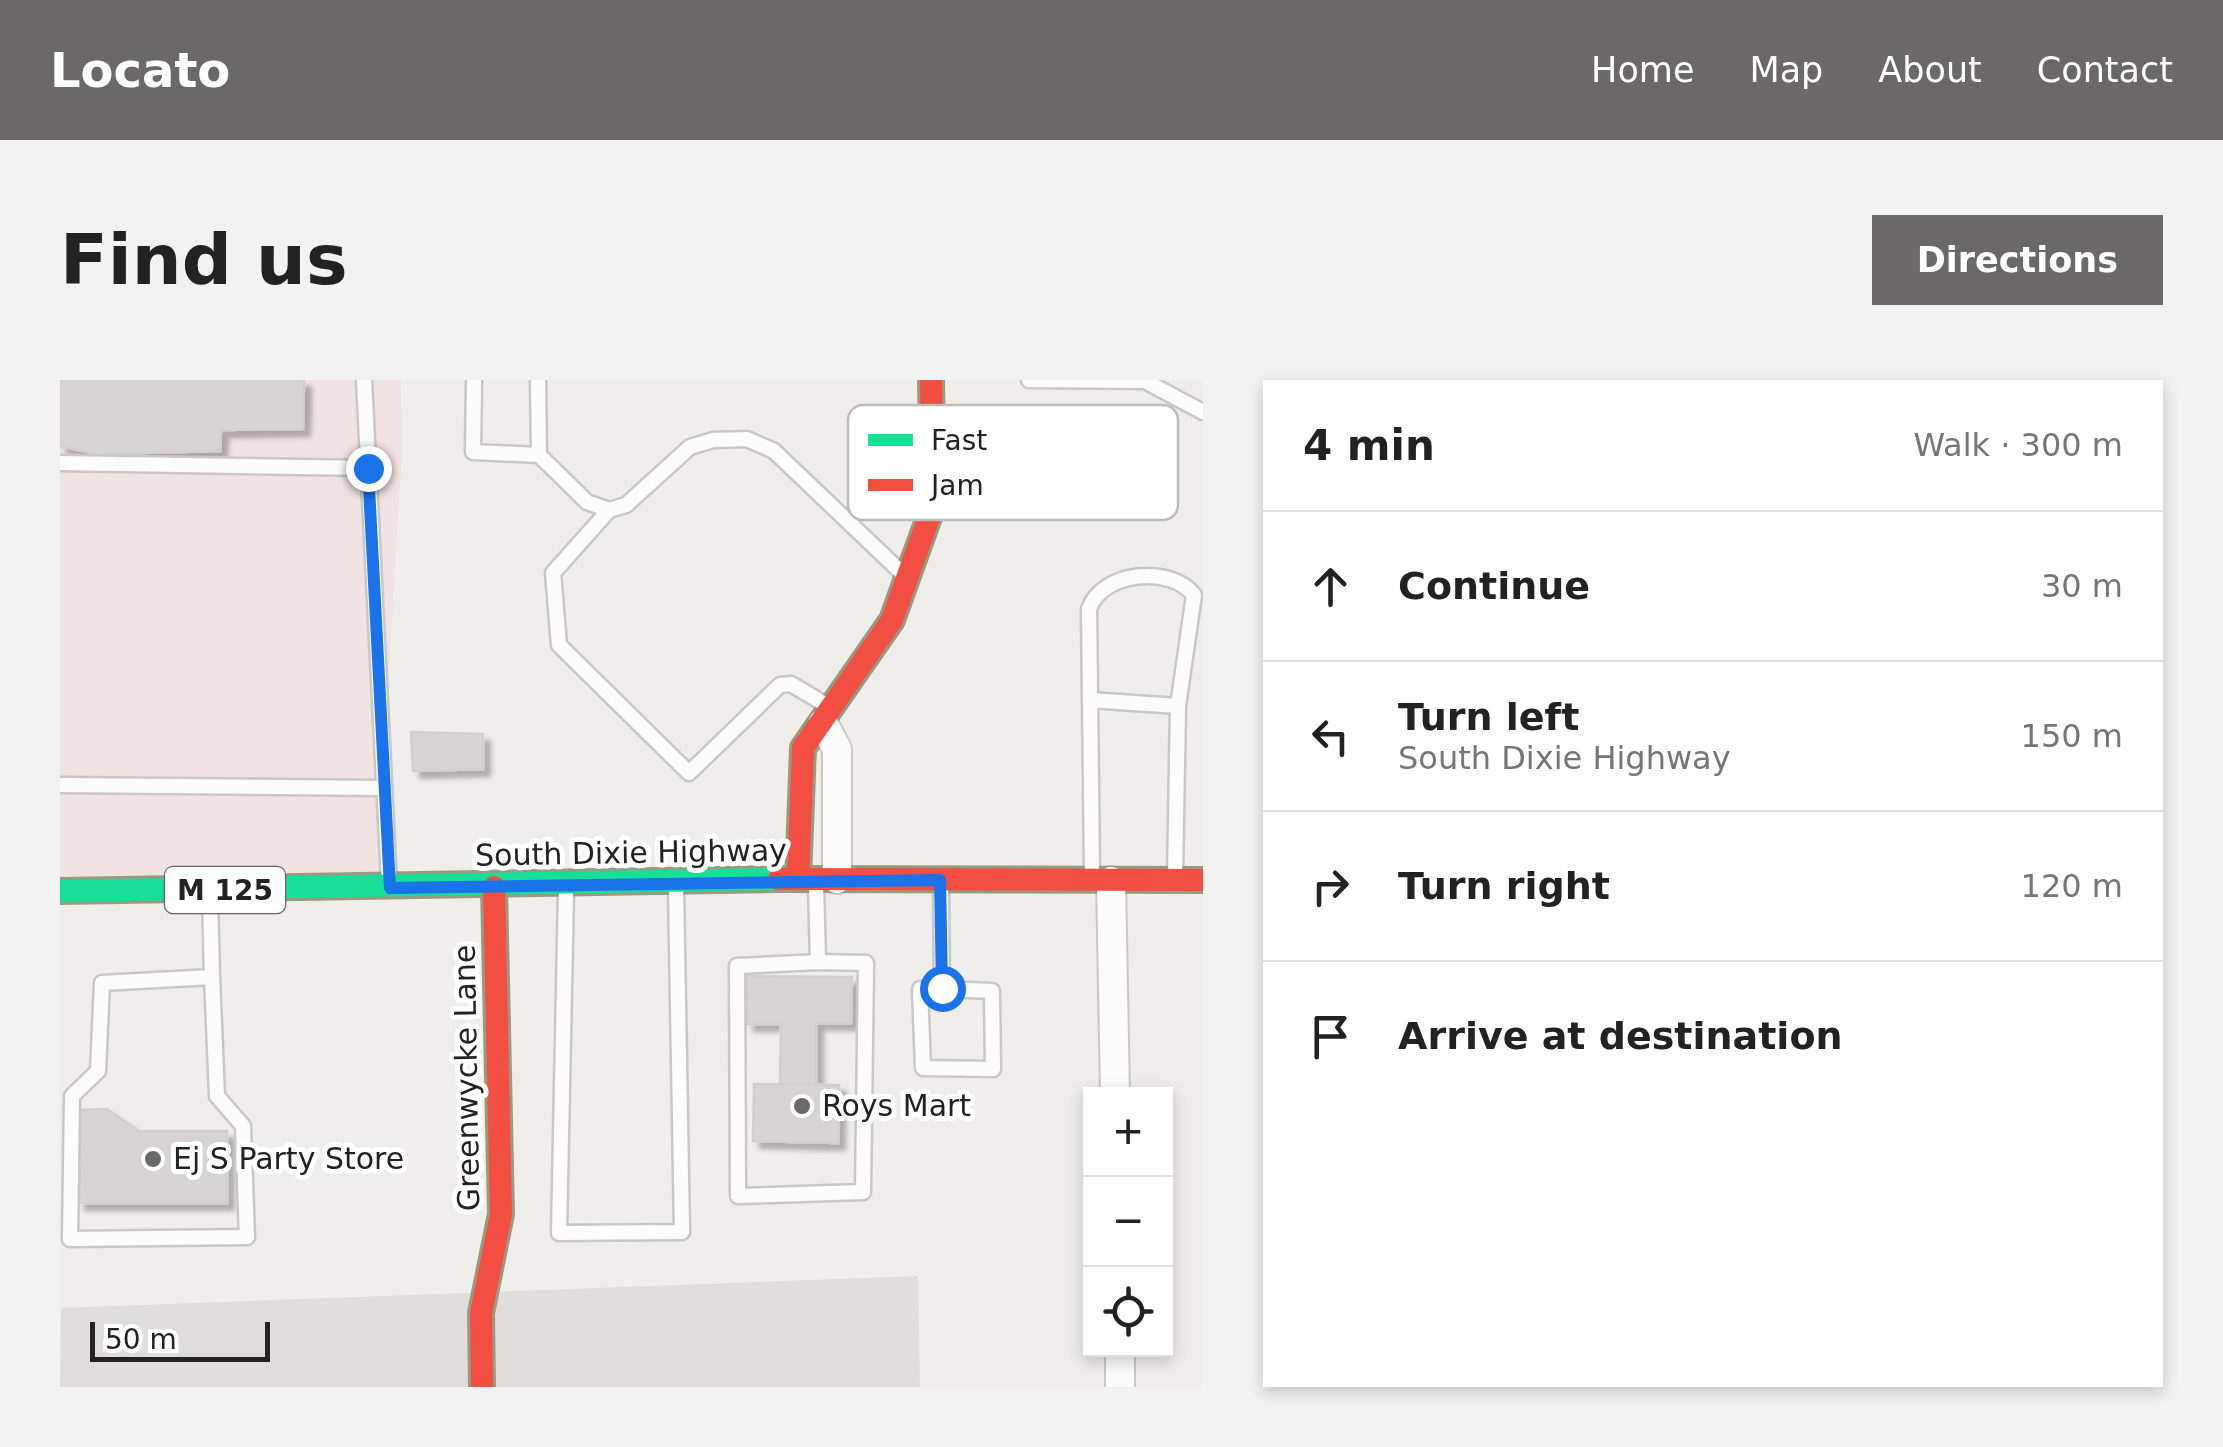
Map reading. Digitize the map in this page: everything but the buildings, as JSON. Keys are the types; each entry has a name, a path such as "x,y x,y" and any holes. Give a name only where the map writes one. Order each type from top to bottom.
{"main road":[{"path":"931,380 931,405"},
{"path":"817,879 803,748 892,620 928,520"},
{"name":"South Dixie Highway","path":"60,892 817,879 1203,880"},
{"name":"Greenwycke Lane","path":"482,1387 481,1313 501,1214 494,887"}],"street":[{"path":"817,879 837,750 828,716"},
{"path":"1102,880 1115,1087"},
{"path":"1120,1357 1120,1387"}],"lane":[{"path":"364,380 390,888"},
{"path":"474,380 474,452 539,455 587,502 610,510"},
{"path":"538,380 539,455"},
{"path":"1029,380 1145,380 1203,412"},
{"path":"828,716 790,684 780,685 688,772 558,646 553,573 610,510 626,505 690,447 713,440 748,440 774,450 907,578"},
{"path":"60,463 368,468"},
{"path":"1102,880 1090,700 1089,610 1093,598 1120,578 1178,580 1194,595 1178,706 1175,880"},
{"path":"1090,700 1178,706"},
{"path":"60,785 382,788"},
{"path":"817,879 818,962"},
{"path":"940,880 942,988"},
{"path":"566,885 560,1233 682,1232 676,882"},
{"path":"210,890 217,1096 243,1126 246,1237 70,1239 72,1096 98,1071 102,983 212,978"},
{"path":"818,962 866,963 863,1192 738,1196 737,966 818,962"},
{"path":"942,988 992,991 993,1069 923,1068 920,989 942,988"}],"shaded area":[{"path":"60,380 401,380 402,448 382,788 390,888 60,891"},
{"path":"918,1276 920,1387 60,1387 61,1308"}],"traffic: fast":[{"path":"60,891 779,879"}],"traffic: jam":[{"path":"931,380 931,405"},
{"path":"798,879 803,748 892,620 928,520"},
{"path":"779,879 1203,880"},
{"path":"482,1387 481,1313 501,1214 494,887"}],"place":[{"name":"Roys Mart","path":"802,1106"},
{"name":"Ej S Party Store","path":"153,1159"}],"route":[{"path":"368,468 390,888 798,879 940,880 942,988"}]}
